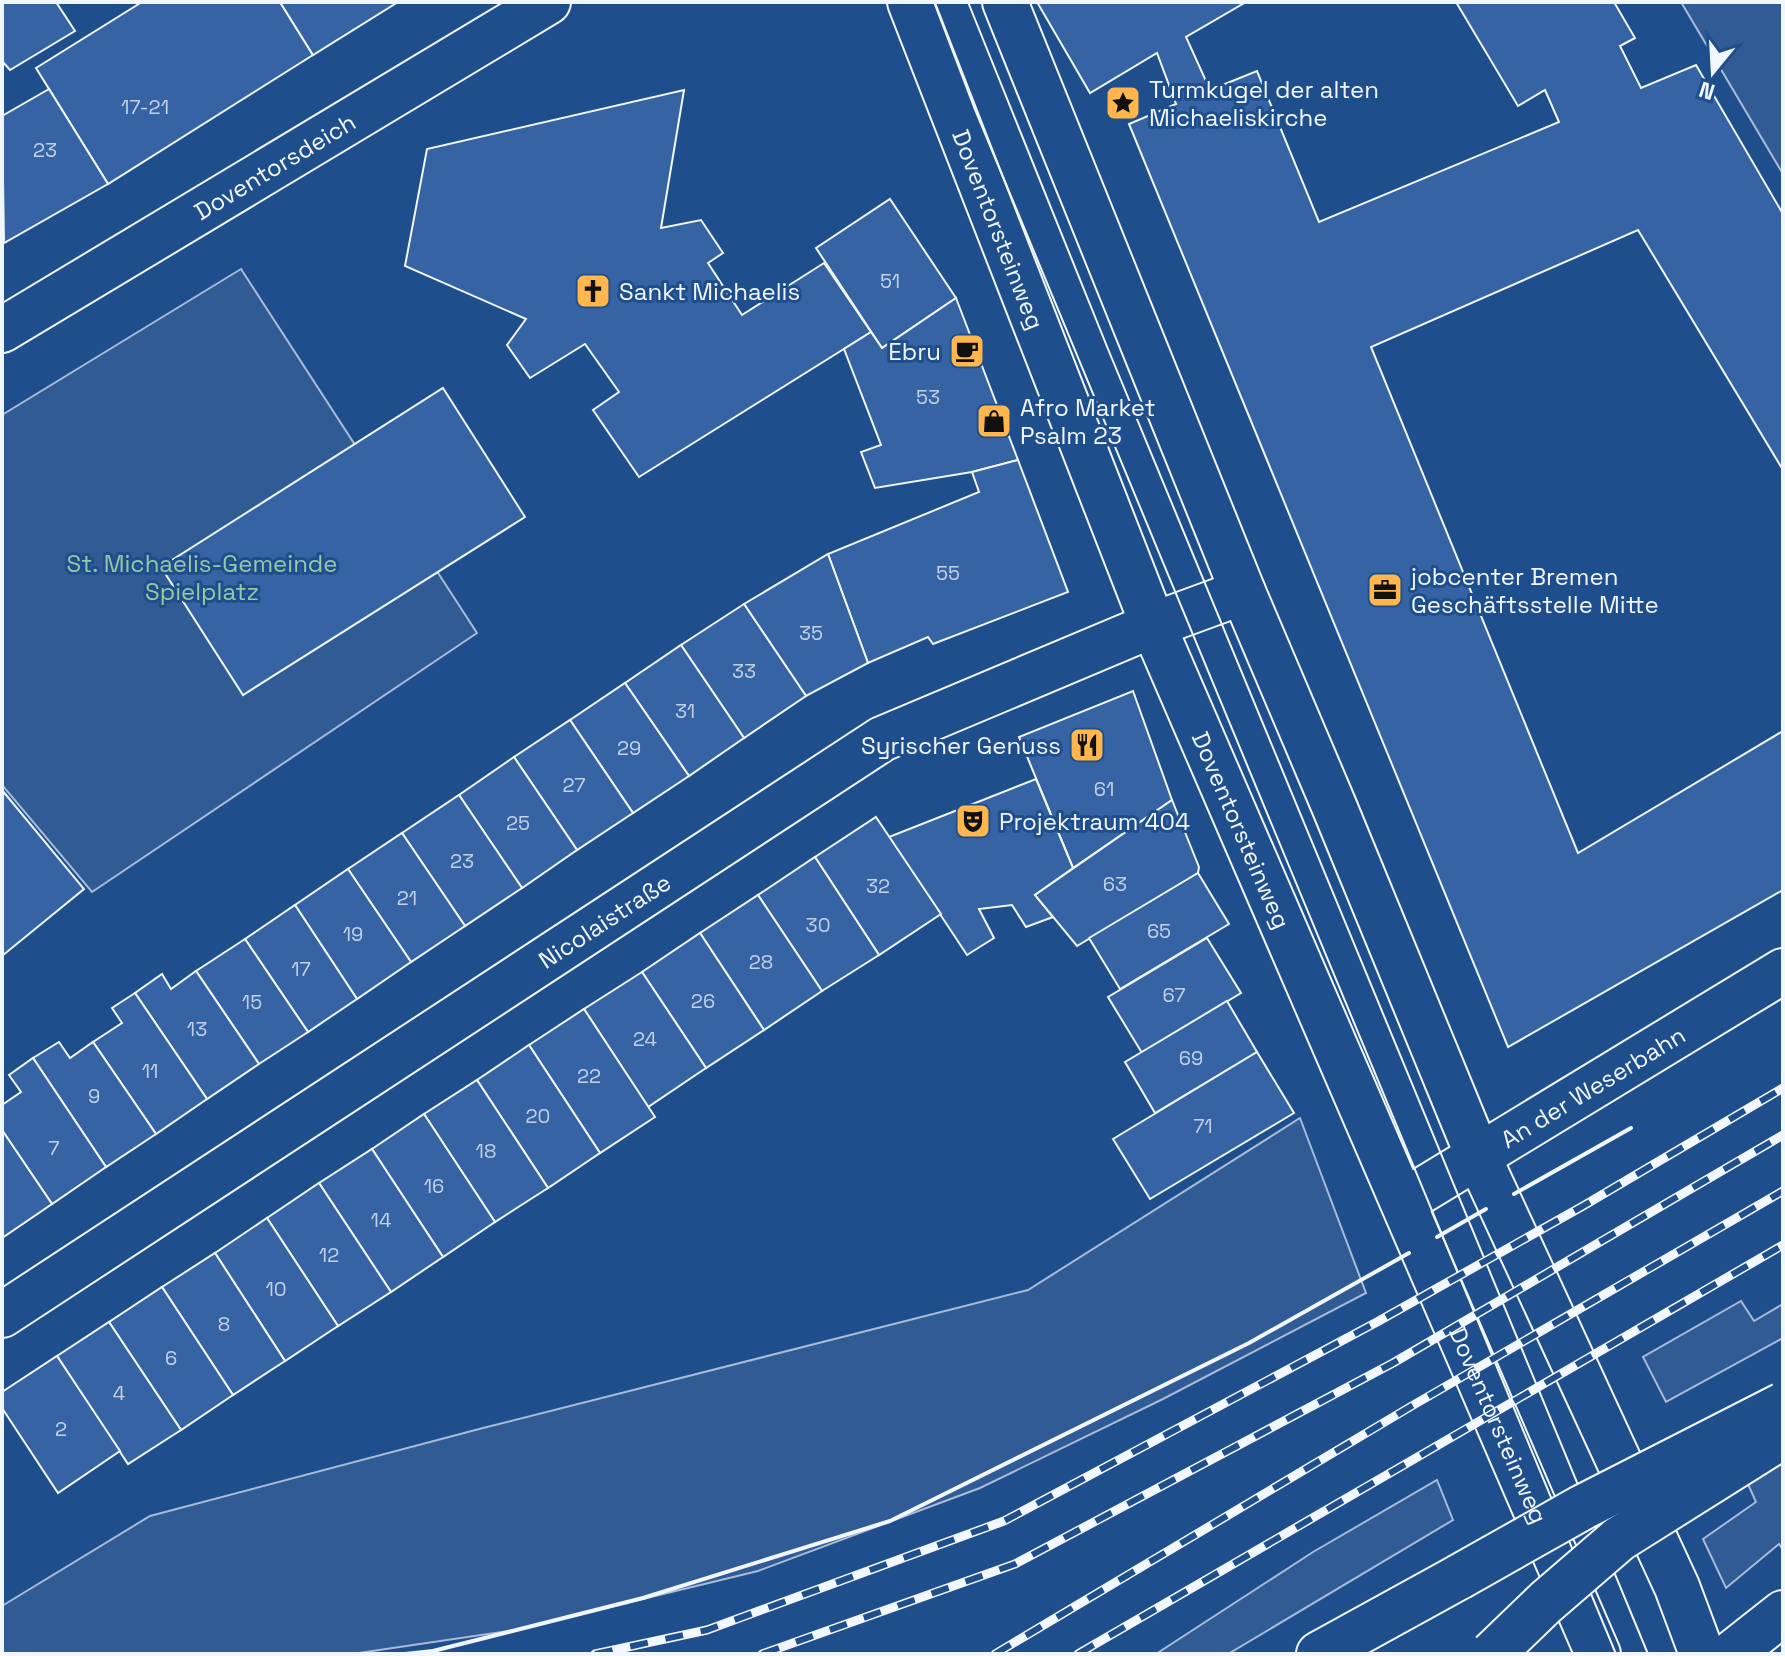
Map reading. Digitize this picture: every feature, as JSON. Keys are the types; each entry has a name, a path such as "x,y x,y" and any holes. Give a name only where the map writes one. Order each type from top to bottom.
{"main road":[{"name":"Doventorsdeich","path":"2,330 548,2"},
{"name":"Doventorsteinweg","path":"910,2 1153,625 1597,1651"},
{"path":"1005,2 1243,592 1478,1156 1677,1587 1702,1654"},
{"name":"Nicolaistraße","path":"2,1315 882,739 1153,625 1243,592"},
{"name":"An der Weserbahn","path":"1403,1202 1783,971"},
{"path":"1319,1654 1583,1507 1783,1405"},
{"path":"1492,1654 1619,1539 1783,1436"},
{"path":"1731,1654 1783,1613"}],"shaded area":[{"path":"1681,2 1783,2 1783,174"},
{"name":"St. Michaelis-Gemeinde Spielplatz","path":"241,269 477,633 92,892 2,785 2,415"},
{"path":"1300,1118 1366,1293 1163,1399 980,1488 758,1571 515,1630 352,1654 2,1654 2,1606 150,1516 1028,1290"},
{"path":"1741,1301 1754,1321 1783,1304 1783,1338 1666,1402 1643,1357"},
{"path":"1783,1459 1783,1550 1779,1544 1726,1588 1703,1539 1756,1502 1747,1482"},
{"path":"1437,1480 1453,1520 1228,1654 1156,1654 1313,1552"}],"building":[{"path":"2,2 56,2 75,31 10,70 2,61"},
{"path":"142,2 280,2 313,55 108,184 36,68"},
{"path":"280,2 398,2 313,55"},
{"path":"1037,2 1246,2 1186,37 1210,90 1257,71 1319,222 1559,122 1545,90 1518,106 1456,2 1614,2 1635,38 1620,46 1641,88 1696,65 1783,214 1783,470 1638,230 1371,347 1578,853 1783,731 1783,890 1508,1047 1129,124 1176,104 1157,53 1090,93"},
{"path":"49,89 108,184 4,243 2,116"},
{"name":"Sankt Michaelis","path":"684,90 661,228 701,220 723,253 708,263 742,315 824,263 871,332 639,477 593,410 619,392 585,344 530,378 507,345 526,319 405,266 427,149"},
{"path":"890,199 956,298 882,348 816,248"},
{"path":"956,298 1018,460 972,472 875,488 861,452 881,445 844,349 871,332 882,348"},
{"path":"443,388 525,517 243,695 161,567"},
{"path":"1018,460 1068,592 933,644 928,637 868,663 828,554 979,492 972,472"},
{"path":"828,554 868,663 806,696 744,604"},
{"path":"744,604 806,696 744,738 681,645"},
{"path":"681,645 744,738 689,776 625,683"},
{"path":"625,683 689,776 633,813 570,720"},
{"path":"1133,691 1172,800 1073,868 1019,737"},
{"path":"570,720 633,813 577,850 514,757"},
{"path":"514,757 577,850 522,888 459,795"},
{"path":"1036,779 1073,868 1035,895 1053,917 1026,927 1012,905 979,909 994,938 967,955 889,837"},
{"path":"2,790 84,889 2,956"},
{"path":"459,795 522,888 465,926 402,833"},
{"path":"1172,800 1199,867 1198,873 1077,946 1035,895"},
{"path":"876,817 941,914 879,955 815,857"},
{"path":"402,833 465,926 411,962 348,869"},
{"path":"815,857 879,955 822,991 758,895"},
{"path":"348,869 411,962 357,999 295,905"},
{"path":"1198,873 1229,924 1120,989 1089,938"},
{"path":"758,895 822,991 764,1030 700,933"},
{"path":"295,905 357,999 308,1032 245,939"},
{"path":"700,933 764,1030 706,1068 642,972"},
{"path":"1207,938 1241,993 1142,1053 1108,997"},
{"path":"245,939 308,1032 259,1064 196,971"},
{"path":"196,971 259,1064 207,1099 135,993 162,974 171,989"},
{"path":"642,972 706,1068 648,1107 584,1009"},
{"path":"135,993 207,1099 156,1134 93,1042 122,1023 112,1008"},
{"path":"1227,1001 1257,1052 1155,1113 1125,1062"},
{"path":"584,1009 655,1117 600,1153 529,1045"},
{"path":"59,1042 70,1058 93,1042 156,1134 106,1167 33,1058"},
{"path":"529,1045 600,1153 548,1188 477,1080"},
{"path":"1257,1052 1294,1113 1150,1199 1113,1139"},
{"path":"33,1058 106,1167 52,1204 2,1130 2,1105 21,1092 9,1075"},
{"path":"477,1080 548,1188 495,1222 424,1114"},
{"path":"424,1114 495,1222 443,1257 372,1149"},
{"path":"2,1130 52,1204 2,1238"},
{"path":"372,1149 443,1257 391,1292 319,1183"},
{"path":"319,1183 391,1292 338,1326 267,1218"},
{"path":"267,1218 338,1326 285,1361 215,1253"},
{"path":"215,1253 285,1361 233,1395 162,1287"},
{"path":"162,1287 233,1395 181,1430 109,1322"},
{"path":"109,1322 181,1430 128,1464 57,1356"},
{"path":"57,1356 120,1451 58,1493 2,1408 2,1392"}],"tram line":[{"path":"934,2 974,107 1616,1654"},
{"path":"968,2 1108,349 1648,1654"}],"railway":[{"path":"595,1654 707,1630 1004,1521 1377,1322 1783,1088"},
{"path":"762,1654 1015,1564 1393,1363 1783,1135"},
{"path":"995,1654 1410,1407 1783,1191"},
{"path":"1078,1654 1783,1245"}],"wall":[{"path":"1514,1194 1631,1128"},
{"path":"1437,1237 1486,1209"},
{"path":"405,1654 433,1651 643,1598 890,1521 1249,1343 1409,1253"}],"place":[{"name":"Turmkugel der alten Michaeliskirche","path":"1123,103"},
{"name":"Sankt Michaelis","path":"593,291"},
{"name":"Ebru","path":"967,351"},
{"name":"Afro Market Psalm 23","path":"994,421"},
{"name":"jobcenter Bremen Geschäftsstelle Mitte","path":"1385,590"},
{"name":"Syrischer Genuss","path":"1087,745"},
{"name":"Projektraum 404","path":"973,821"}]}
